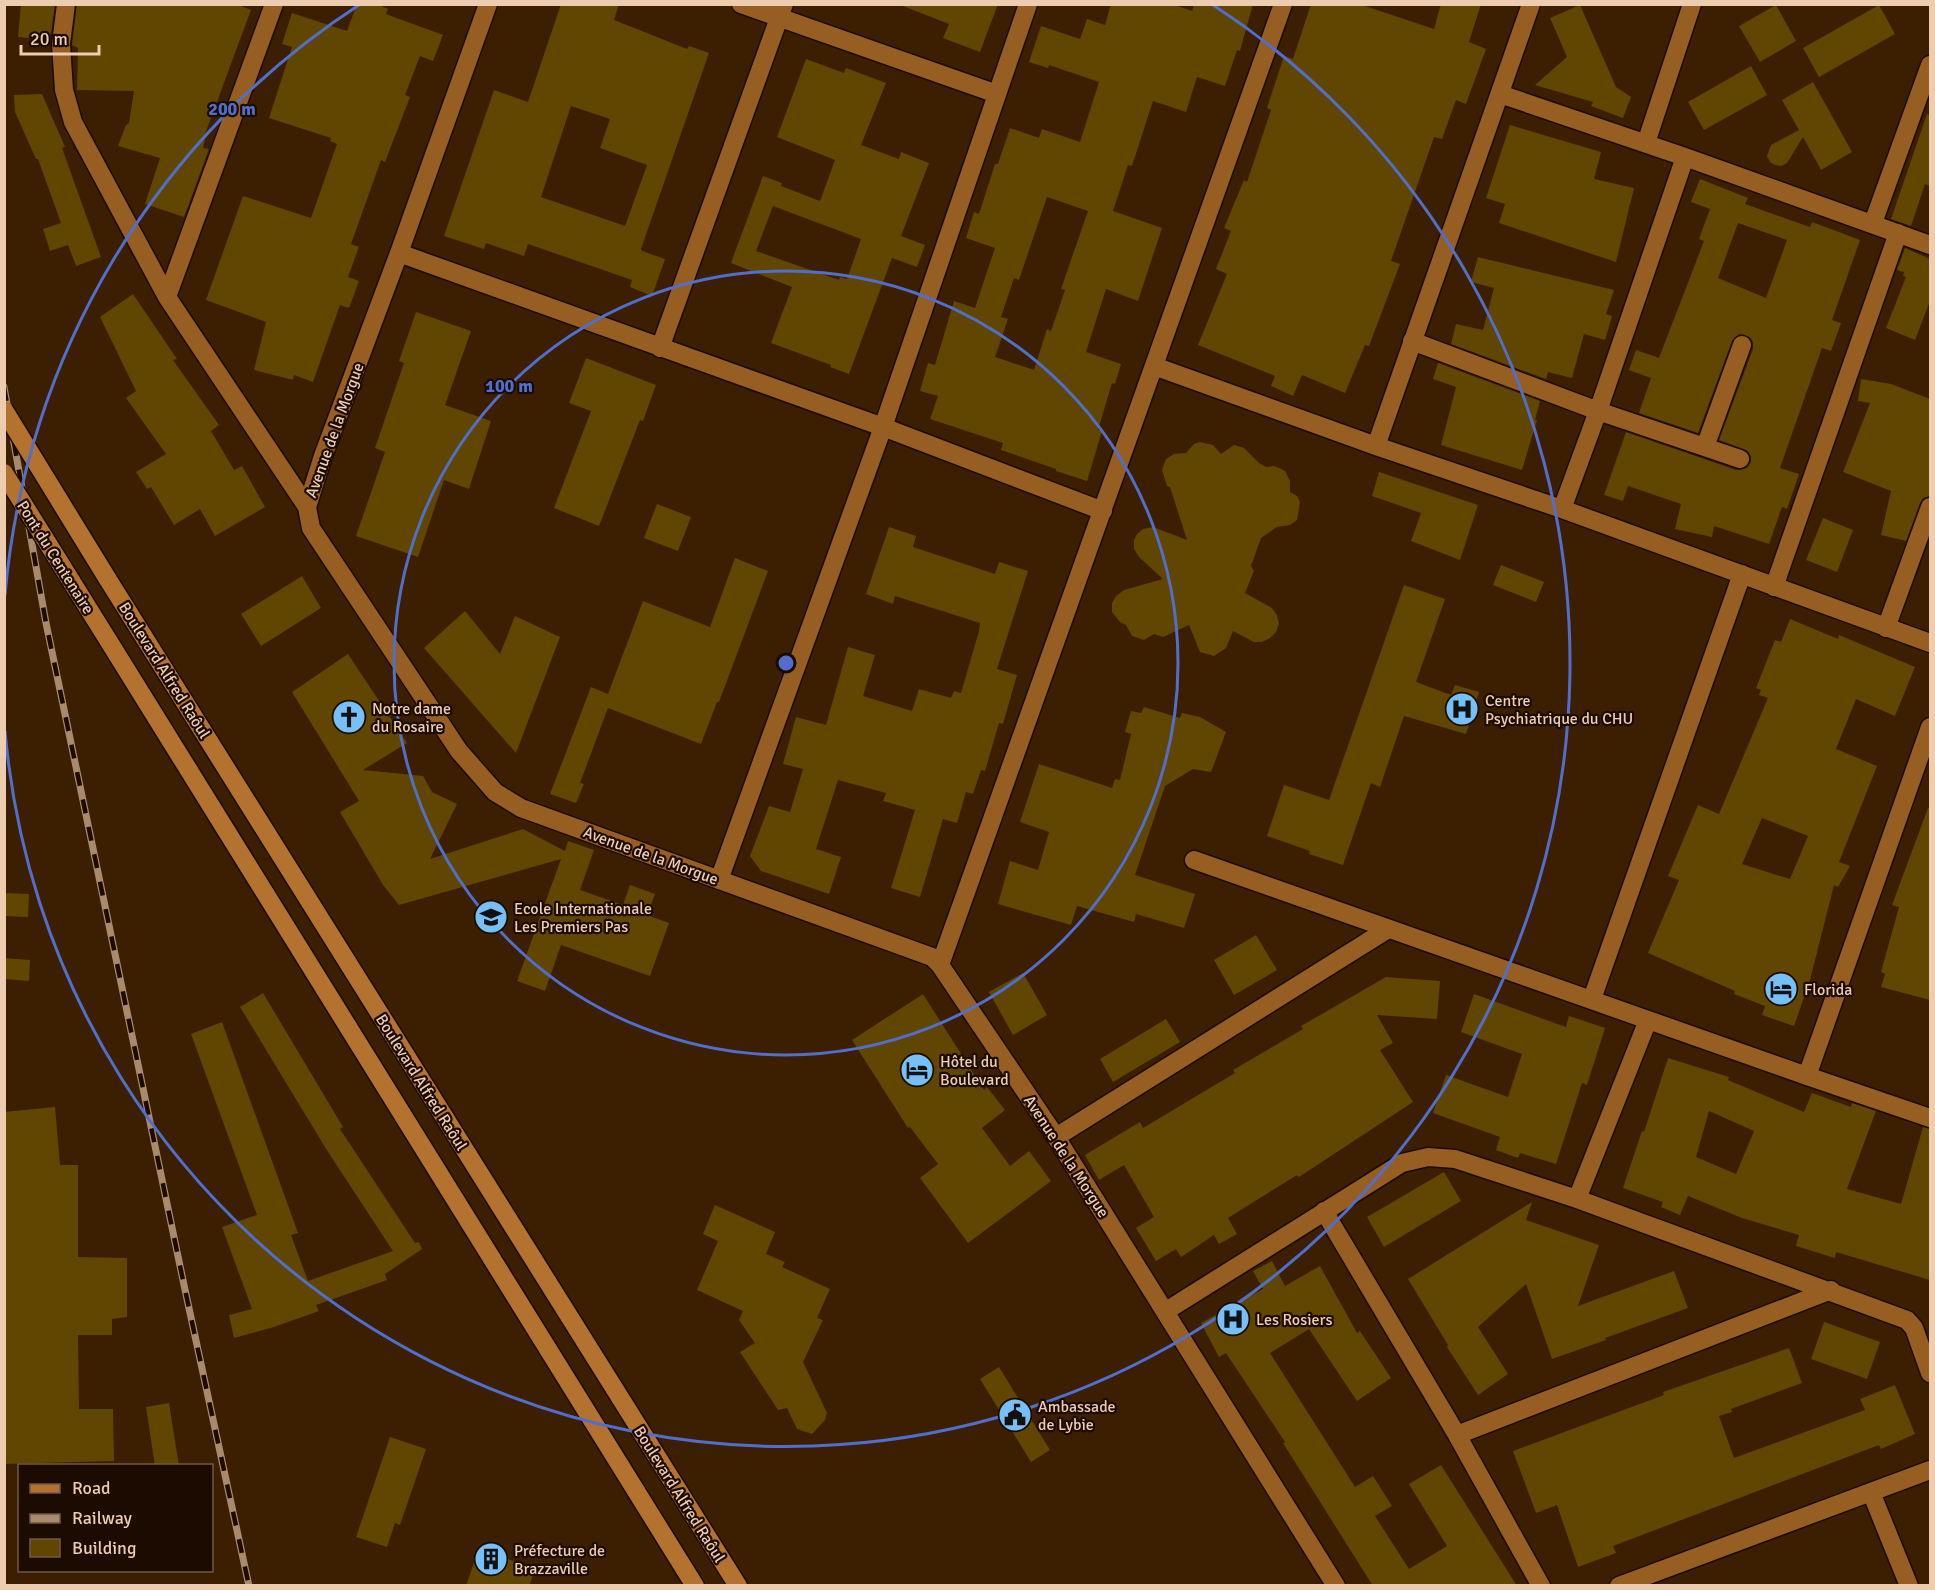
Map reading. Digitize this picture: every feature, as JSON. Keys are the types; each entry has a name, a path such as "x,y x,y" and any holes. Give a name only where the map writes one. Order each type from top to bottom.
{"main road":[{"name":"Pont du Centenaire","path":"4,410 107,578"},
{"name":"Pont du Centenaire","path":"4,473 695,1586"},
{"name":"Boulevard Alfred Raôul","path":"107,578 738,1586"}],"street":[{"path":"66,4 61,44 64,90 73,122 167,297 307,507"},
{"path":"167,297 274,4"},
{"path":"741,4 782,11 997,94"},
{"path":"719,880 883,427 1028,4"},
{"path":"940,965 1283,4"},
{"path":"1376,446 1531,4"},
{"path":"1646,143 1692,4"},
{"name":"Avenue de la Morgue","path":"486,5 399,253 323,456 307,507 311,528 459,751 495,792 521,808 932,957 940,965 1056,1137 1335,1586"},
{"path":"660,348 782,11"},
{"path":"1873,223 1930,65"},
{"path":"1500,94 1646,143 1930,245"},
{"path":"1562,508 1598,411 1685,157"},
{"path":"1774,587 1898,233"},
{"path":"399,253 883,427 1103,511"},
{"path":"1412,342 1598,411 1740,459"},
{"path":"1705,447 1742,345"},
{"path":"1154,366 1376,446 1562,508 1930,643"},
{"path":"1886,628 1930,507"},
{"path":"1592,999 1742,574"},
{"path":"1807,1076 1925,759 1930,727"},
{"path":"1194,860 1807,1076 1930,1115"},
{"path":"1056,1137 1388,929"},
{"path":"1577,1199 1648,1020"},
{"path":"1166,1311 1402,1162 1428,1156 1455,1159 1577,1199 1831,1290 1907,1320 1914,1328 1930,1373"},
{"path":"1324,1211 1457,1435 1541,1586"},
{"path":"1457,1435 1831,1290"},
{"path":"1619,1586 1930,1470"},
{"path":"1871,1492 1909,1586"}],"building":[{"path":"21,4 55,4 50,40 18,37"},
{"path":"77,4 236,4 251,10 205,134 203,148 209,149 184,217 145,204 160,158 118,146 126,125 129,123 134,91 77,90 78,48 72,45"},
{"path":"357,4 377,4 388,9 386,14 443,35 433,61 420,56 405,95 410,97 385,162 381,160 351,244 359,247 348,277 359,281 349,308 340,305 313,382 294,375 293,380 254,370 266,322 206,300 243,196 311,218 337,144 330,141 331,138 269,118 292,47 282,44 292,13 347,31"},
{"path":"561,4 619,4 614,20 687,49 689,46 709,53 641,249 665,259 652,296 630,287 632,280 528,244 524,256 486,243 484,249 444,236 494,90 528,102","holes":["571,106 610,119 600,148 647,165 625,226 541,197"]},
{"path":"903,4 998,4 980,52 943,38 949,24 903,6"},
{"path":"1111,4 1172,4 1192,11 1194,4 1253,4 1240,51 1237,50 1225,86 1197,77 1186,112 1153,101 1132,166 1128,165 1113,211 1162,228 1138,301 1106,289 1086,352 1121,364 1115,384 1112,383 1098,430 1102,431 1087,481 1001,450 1003,443 930,419 938,396 920,391 928,363 935,365 954,301 975,308 995,248 966,238 974,212 979,214 995,164 998,164 1010,128 1039,138 1042,129 1080,142 1099,82 1049,65 1048,68 1029,62 1041,26 1080,39 1087,19 1105,25","holes":["1047,197 1088,211 1061,289 1065,290 1051,331 1047,329 1034,370 995,357 1008,319 1001,317 1014,278 1019,280"]},
{"path":"1311,4 1359,4 1434,29 1441,4 1481,4 1469,42 1486,49 1466,104 1456,100 1442,139 1434,137 1391,261 1400,264 1369,346 1365,345 1345,393 1302,375 1293,396 1271,386 1275,376 1198,345 1227,274 1216,269 1231,231 1224,228 1244,180 1247,182 1271,110 1267,108 1284,56 1293,59"},
{"path":"1580,5 1616,87 1631,97 1623,118 1591,106 1593,102 1535,85 1567,57 1550,18"},
{"path":"1776,5 1796,41 1760,62 1739,26"},
{"path":"1879,5 1895,34 1819,77 1803,48"},
{"path":"806,59 844,73 846,68 886,83 861,145 899,159 901,152 929,163 901,236 925,245 917,267 892,258 849,374 771,343 792,287 731,263 763,176 782,183 781,186 820,201 835,160 777,137","holes":["773,206 861,239 847,279 840,277 839,280 756,251"]},
{"path":"1751,66 1767,95 1704,130 1688,102"},
{"path":"1813,82 1852,152 1821,170 1803,137 1787,163 1781,166 1775,165 1767,156 1771,145 1799,130 1782,100"},
{"path":"42,94 65,147 62,148 101,257 76,266 68,245 50,251 43,229 61,223 38,159 15,112 14,95"},
{"path":"1927,114 1930,115 1930,186 1925,184 1911,226 1891,219"},
{"path":"1510,125 1601,152 1594,179 1634,188 1616,262 1499,223 1505,204 1486,198"},
{"path":"1700,179 1748,198 1745,204 1810,227 1812,222 1860,240 1832,320 1841,323 1831,351 1822,348 1780,468 1799,474 1787,509 1782,507 1769,544 1714,526 1712,537 1675,529 1681,504 1628,486 1623,501 1604,495 1626,432 1736,470 1747,468 1751,462 1748,451 1719,440 1753,349 1750,337 1739,334 1732,341 1698,433 1639,413 1651,378 1629,370 1636,350 1659,358 1704,241 1699,239 1710,209 1691,202","holes":["1738,223 1787,240 1766,298 1718,278"]},
{"path":"1905,248 1930,259 1930,301 1915,340 1886,328 1906,277 1903,276 1904,272 1897,270"},
{"path":"1478,257 1614,290 1606,314 1612,316 1605,340 1584,334 1572,378 1548,372 1546,379 1451,344 1456,324 1483,330 1494,288 1471,282"},
{"path":"133,294 177,359 173,360 219,425 211,431 234,470 242,466 265,507 215,536 200,509 174,525 151,487 147,489 136,472 166,454 126,398 136,391 100,317"},
{"path":"416,312 471,331 445,405 491,421 469,489 444,480 418,557 356,536 385,452 375,448 404,363 399,361"},
{"path":"586,358 656,385 599,526 554,508 591,411 569,403"},
{"path":"1438,363 1540,401 1535,420 1537,420 1522,470 1441,445 1456,387 1433,379"},
{"path":"1861,379 1891,384 1930,399 1930,496 1923,498 1920,503 1906,541 1881,535 1891,491 1843,472 1870,403 1858,401"},
{"path":"1200,442 1213,445 1221,454 1234,445 1244,448 1266,467 1274,466 1285,471 1290,481 1290,492 1297,496 1300,502 1297,520 1290,525 1277,527 1261,538 1251,566 1254,571 1245,593 1272,608 1279,624 1276,632 1262,642 1254,642 1233,631 1226,648 1214,656 1200,652 1189,625 1163,637 1154,634 1144,640 1132,636 1126,625 1120,622 1112,612 1112,603 1116,596 1124,590 1163,579 1139,557 1134,549 1137,534 1143,529 1153,527 1187,540 1170,487 1167,486 1162,470 1166,459 1174,454 1186,453 1194,444"},
{"path":"1379,472 1478,505 1460,560 1411,541 1421,513 1372,496"},
{"path":"657,504 691,517 678,551 644,538"},
{"path":"1823,518 1853,530 1837,572 1806,560"},
{"path":"889,527 916,536 913,547 995,574 999,562 1028,571 997,669 1017,675 1003,724 999,723 985,771 981,770 973,794 966,792 957,823 943,819 920,897 891,888 915,810 883,801 886,793 838,780 816,849 841,857 829,894 761,871 750,856 769,806 790,812 803,769 783,764 796,717 826,725 848,647 875,655 863,696 912,711 919,689 951,698 954,691 961,693 979,631 980,623 895,596 893,604 866,594"},
{"path":"735,558 768,571 701,744 608,708 580,783 584,784 576,803 550,794 591,687 608,694 643,601 710,627"},
{"path":"1501,565 1544,582 1536,602 1493,585"},
{"path":"302,576 321,608 261,646 241,614"},
{"path":"1404,585 1445,599 1416,682 1451,695 1455,685 1479,692 1466,734 1404,716 1380,787 1371,783 1343,865 1309,854 1310,851 1267,836 1284,785 1329,800"},
{"path":"465,611 500,654 515,616 560,637 516,753 424,648"},
{"path":"1790,619 1838,639 1839,635 1915,667 1895,716 1856,699 1836,749 1877,766 1839,862 1850,866 1838,887 1834,885 1810,980 1794,1026 1762,1015 1765,1006 1734,994 1735,991 1648,953 1679,880 1668,876 1698,805 1719,814 1768,698 1759,695 1761,690 1756,688 1775,640 1781,642","holes":["1762,818 1808,836 1790,879 1742,864"]},
{"path":"348,654 407,743 363,770 423,776 432,792 457,804 430,859 523,829 565,851 568,841 594,850 580,890 623,905 630,885 655,894 647,915 669,923 650,976 561,945 545,991 517,981 561,859 399,905 383,885 340,812 359,801 292,692"},
{"path":"1144,707 1180,718 1182,713 1200,717 1226,732 1211,772 1193,769 1165,786 1135,875 1195,894 1184,928 1136,914 1134,922 1077,906 1071,925 998,904 1010,861 1038,870 1049,832 1020,822 1039,764 1112,788 1115,779 1120,780 1131,734 1125,732 1131,711 1141,713"},
{"path":"1928,808 1930,808 1930,1000 1881,987 1885,974 1881,972 1899,907 1892,905"},
{"path":"4,893 29,894 28,917 4,916"},
{"path":"1256,935 1277,970 1234,995 1214,960"},
{"path":"4,958 30,960 29,981 4,979"},
{"path":"1023,973 1047,1015 1013,1035 989,992"},
{"path":"1386,977 1440,981 1437,1019 1377,1015 1393,1043 1380,1050 1413,1102 1299,1177 1297,1175 1228,1218 1237,1234 1219,1244 1214,1235 1181,1257 1176,1249 1156,1261 1136,1228 1154,1217 1124,1165 1099,1180 1085,1155 1140,1122 1143,1128 1235,1073 1233,1070 1303,1029 1301,1026"},
{"path":"263,993 343,1127 340,1129 415,1243 419,1242 422,1249 385,1274 387,1280 316,1305 319,1311 234,1338 229,1315 252,1309 222,1227 257,1215 191,1034 222,1022 298,1233 291,1235 308,1281 393,1251 328,1152 240,1007"},
{"path":"923,994 984,1090 987,1087 1005,1110 982,1128 1010,1166 1029,1151 1051,1181 968,1243 920,1178 938,1164 910,1127 908,1128 852,1040"},
{"path":"1474,994 1566,1027 1569,1016 1605,1028 1587,1085 1582,1083 1556,1164 1520,1153 1518,1158 1496,1150 1500,1137 1433,1113 1446,1075 1508,1097 1522,1054 1461,1032"},
{"path":"1166,1019 1180,1042 1113,1082 1100,1059"},
{"path":"1668,1058 1729,1077 1728,1080 1804,1112 1812,1093 1851,1107 1852,1103 1876,1111 1847,1189 1901,1204 1923,1127 1930,1129 1930,1280 1836,1252 1835,1258 1796,1246 1799,1235 1742,1218 1688,1196 1680,1215 1661,1207 1663,1202 1623,1188 1642,1131 1644,1132","holes":["1709,1111 1754,1131 1736,1174 1696,1157"]},
{"path":"55,1107 60,1165 78,1165 78,1257 127,1258 127,1317 112,1319 112,1335 78,1335 79,1409 113,1409 114,1461 4,1464 4,1112"},
{"path":"1444,1172 1461,1201 1384,1247 1367,1217"},
{"path":"1532,1202 1526,1220 1599,1245 1578,1306 1674,1271 1688,1308 1552,1359 1526,1284 1478,1327 1508,1374 1478,1395 1408,1279"},
{"path":"715,1205 775,1232 766,1254 785,1262 782,1267 830,1289 817,1318 823,1320 803,1362 827,1413 825,1420 812,1434 797,1429 787,1408 778,1410 740,1352 755,1343 739,1320 743,1311 697,1290 718,1241 703,1234"},
{"path":"1272,1261 1285,1286 1320,1266 1357,1333 1360,1331 1391,1378 1357,1401 1309,1329 1270,1353 1355,1487 1373,1476 1392,1506 1375,1516 1409,1569 1447,1546 1409,1484 1441,1465 1517,1586 1373,1586 1283,1443 1285,1442 1226,1353 1219,1357 1201,1323 1263,1289 1253,1271"},
{"path":"1824,1322 1880,1342 1867,1379 1811,1359"},
{"path":"1789,1348 1802,1383 1731,1409 1732,1412 1719,1416 1734,1458 1865,1410 1860,1399 1895,1385 1915,1434 1881,1449 1879,1445 1613,1546 1616,1553 1578,1567 1557,1505 1536,1513 1513,1451 1664,1395 1663,1392"},
{"name":"Ambassade de Lybie","path":"999,1367 1050,1450 1031,1462 980,1379"},
{"path":"169,1403 179,1464 155,1464 146,1407"},
{"path":"390,1437 426,1449 400,1525 395,1523 387,1547 356,1537"},
{"name":"Préfecture de Brazzaville","path":"479,1548 535,1569 529,1586 466,1586"}],"railway":[{"path":"4,387 46,623 249,1586"}],"place":[{"name":"Centre Psychiatrique du CHU","path":"1462,709"},
{"name":"Notre dame du Rosaire","path":"349,717"},
{"name":"Ecole Internationale Les Premiers Pas","path":"491,917"},
{"name":"Florida","path":"1781,989"},
{"name":"Hôtel du Boulevard","path":"917,1070"},
{"name":"Les Rosiers","path":"1233,1319"},
{"name":"Ambassade de Lybie","path":"1015,1415"},
{"name":"Préfecture de Brazzaville","path":"491,1559"}]}
